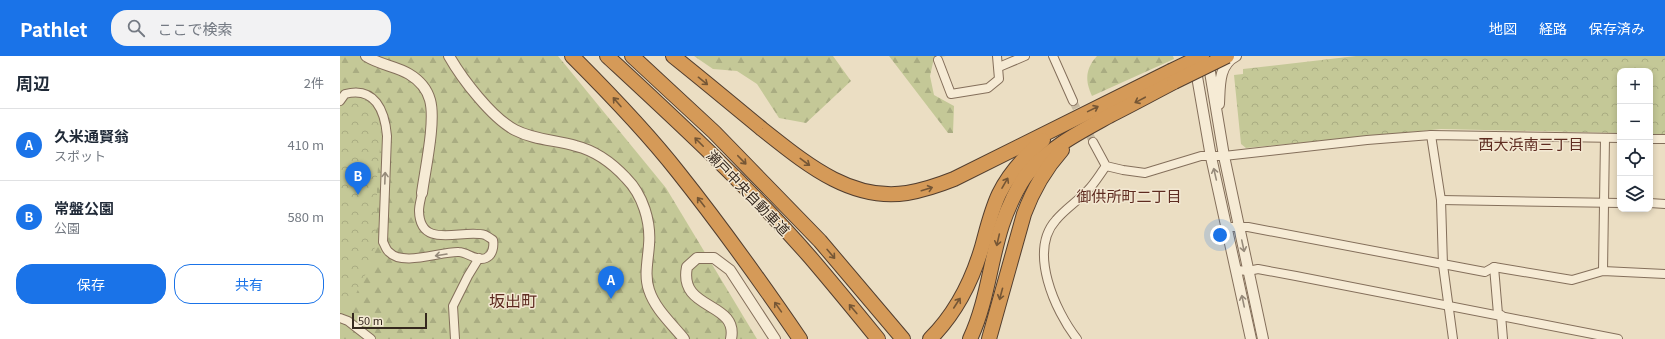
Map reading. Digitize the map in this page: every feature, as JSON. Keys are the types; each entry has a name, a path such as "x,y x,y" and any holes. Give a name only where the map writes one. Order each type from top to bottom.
{"highway":[{"path":"572,56 608,92 678,171 733,244 800,339"},
{"name":"瀬戸中央自動車道","path":"607,56 698,141 766,210 810,256 878,339"},
{"name":"瀬戸中央自動車道","path":"632,56 714,132 815,235 903,339"},
{"path":"673,56 812,167 840,183 871,192 888,194 906,193 936,186 1058,127 1173,76 1227,56"},
{"path":"970,339 979,317 1002,226 1008,210 1027,174 1050,151 1077,133 1173,76 1202,56"},
{"path":"932,337 955,306 972,277 991,212 1010,175 1030,152 1058,127"},
{"path":"989,339 1031,195 1053,160 1077,133"}],"street":[{"path":"340,101 345,94 354,91 369,94 382,110 386,122 387,136 383,242 389,253 401,258 459,252 479,258 485,258 491,254 494,247 493,240 485,235 439,236 426,230 420,220 419,211 431,126 430,101 425,89 409,74 373,61 366,56"},
{"path":"448,56 480,97 503,122 514,130 528,136 590,150 616,167 628,180 640,198 648,222 650,243 647,275 648,288 651,298 684,339"},
{"path":"938,60 951,94 988,88 999,79 997,56"},
{"path":"999,67 1025,56"},
{"path":"1053,56 1073,101"},
{"path":"1193,56 1211,157 1251,339"},
{"path":"1207,56 1224,156 1263,339"},
{"path":"1218,123 1222,72 1225,64 1236,56"},
{"path":"1431,135 1441,200 1443,265 1453,339"},
{"path":"1093,142 1106,166 1123,170 1145,172 1201,156 1224,156 1367,140 1431,135 1617,138"},
{"path":"1603,271 1605,138"},
{"path":"1653,139 1665,139"},
{"path":"1077,339 1059,312 1049,282 1044,253 1046,236 1055,220 1088,190 1106,166"},
{"path":"1441,200 1617,203"},
{"path":"1653,204 1665,204"},
{"path":"1227,227 1248,227 1485,272 1494,268 1572,280 1603,271 1665,274"},
{"path":"455,339 454,306 468,276 479,258"},
{"path":"732,339 731,327 728,320 721,313 694,296 689,290 686,283 687,267 697,258 714,258 730,270 776,339"},
{"path":"1494,268 1503,339"},
{"path":"1236,270 1248,271 1258,269 1618,339"},
{"path":"340,318 348,321 372,339"}],"green space":[{"path":"340,56 558,56 666,188 757,339 340,339"},
{"path":"694,56 833,56 851,81 806,123 779,118 757,84 737,71 713,69"},
{"path":"889,56 946,56 934,58 930,76 934,95 954,106 953,133 948,133"},
{"path":"1097,56 1173,56 1174,59 1092,96 1088,85 1087,75 1090,66"},
{"path":"1356,56 1665,56 1665,134 1653,134 1653,68 1617,68 1617,133 1441,129 1246,148 1241,144 1234,75 1243,74 1243,69"},
{"path":"348,99 367,101 380,115 381,138 377,178 377,212 374,257 349,308 340,307 340,101"}],"tunnel":[{"path":"1073,101 1093,142"}],"place":[{"name":"常盤公園","path":"358,195"},
{"name":"久米通賢翁","path":"611,299"}],"district":[{"name":"西大浜南三丁目","path":"1531,145"},
{"name":"御供所町二丁目","path":"1129,197"},
{"name":"坂出町","path":"513,301"}]}
